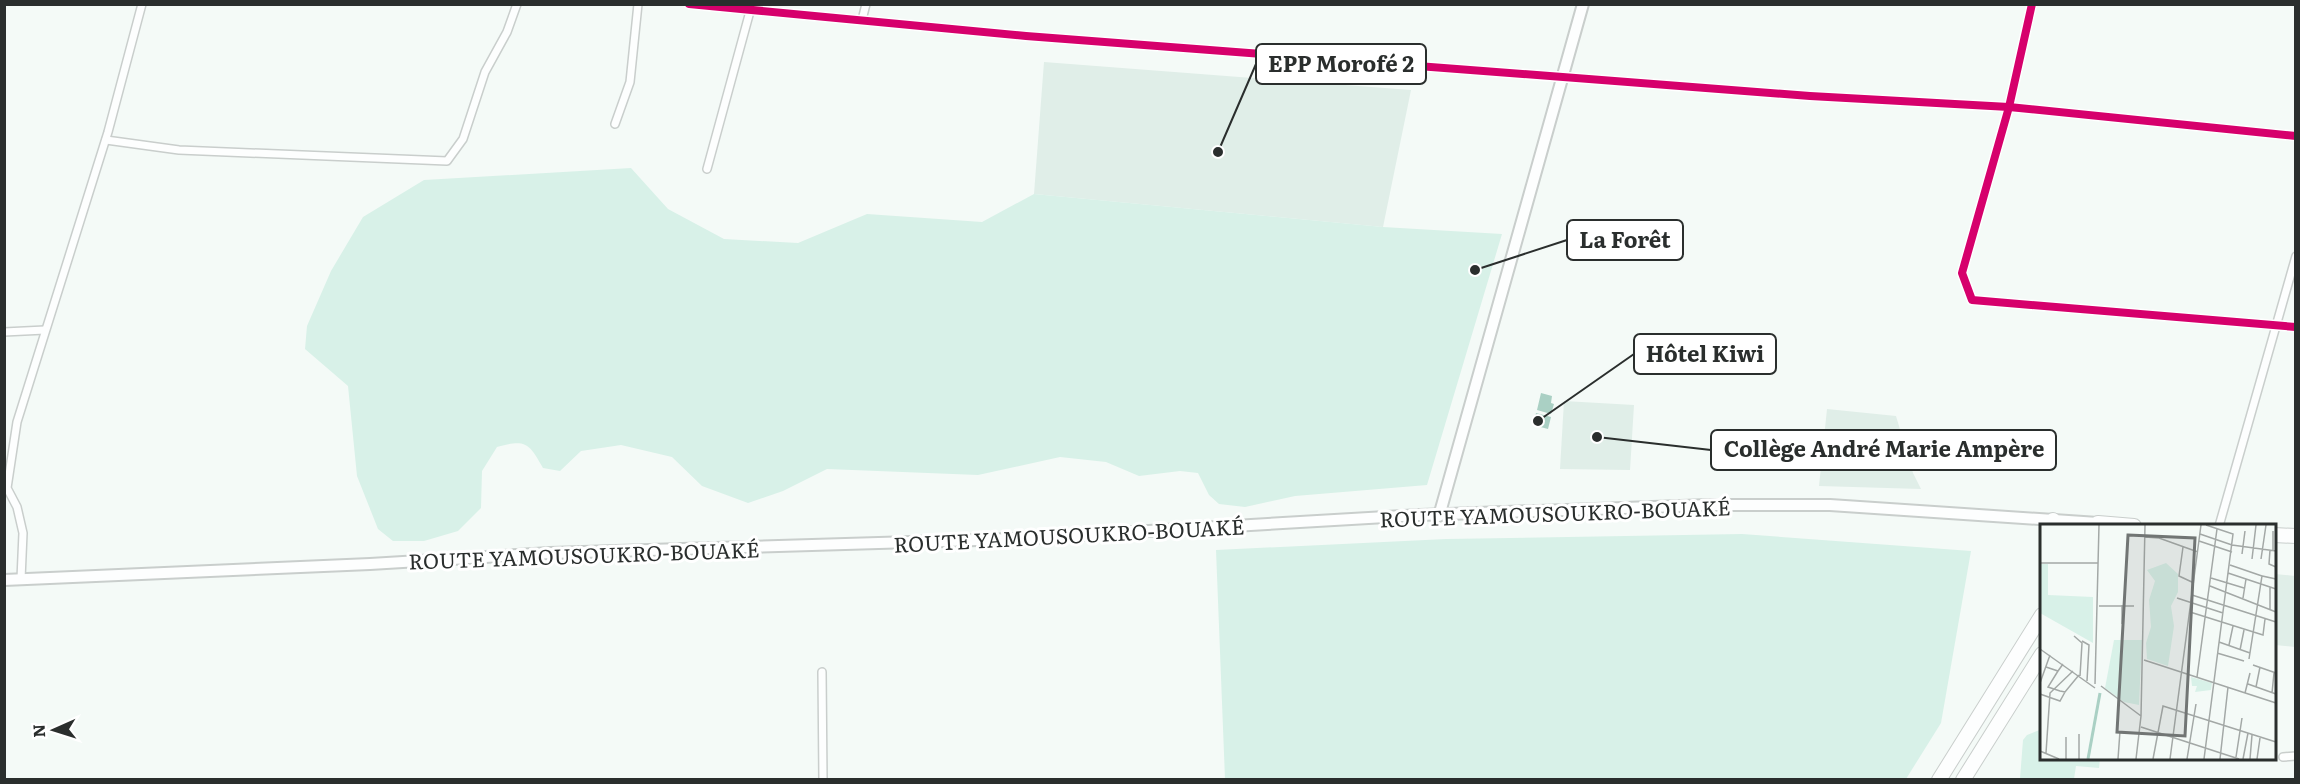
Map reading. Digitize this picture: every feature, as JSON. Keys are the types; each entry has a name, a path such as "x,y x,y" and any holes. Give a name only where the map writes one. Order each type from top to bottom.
{"highway":[{"path":"2276,535 2295,536"},
{"path":"1939,780 2040,618"},
{"path":"1963,780 2040,657"}],"main road":[{"path":"1439,516 1583,4"},
{"name":"ROUTE YAMOUSOUKRO-BOUAKÉ","path":"4,580 370,564 550,553 1012,540 1439,516 1709,504 1819,505 1931,511 2076,524"}],"street":[{"path":"21,579 23,533 17,507 6,487 17,422 106,140 142,4"},
{"path":"106,140 179,150 447,160 463,139 485,72 507,32 517,4"},
{"path":"615,124 630,82 638,4"},
{"path":"689,4 752,7 1026,36 1810,96 2009,107 2295,136"},
{"path":"862,20 866,4"},
{"path":"2032,4 2009,107 1962,273 1972,300 2295,327"},
{"path":"707,169 752,7"},
{"path":"2220,524 2295,256"},
{"path":"4,332 45,330"},
{"path":"822,672 823,780"},
{"path":"2283,757 2295,756"}],"shaded area":[{"path":"1044,62 1411,90 1383,227 1034,194"},
{"path":"631,168 668,209 724,239 798,243 867,214 982,222 1034,194 1383,227 1502,234 1427,485 1295,496 1245,507 1219,504 1209,495 1198,473 1180,471 1139,476 1106,462 1060,457 978,475 827,469 783,491 748,503 702,486 672,457 621,445 581,451 560,471 543,468 530,448 514,443 497,447 482,471 481,508 458,531 424,541 393,541 378,529 357,476 348,386 305,349 307,326 331,271 363,217 424,180"},
{"path":"1541,393 1552,396 1551,403 1554,404 1551,414 1537,410"},
{"path":"1564,401 1634,405 1630,470 1560,469"},
{"path":"1827,409 1896,416 1913,473 1921,489 1819,486"},
{"path":"1536,413 1551,417 1548,429 1533,425"},
{"path":"1742,534 1971,551 1941,723 1906,779 1225,779 1216,550 1446,539"},
{"path":"2276,574 2295,576 2295,647 2276,645"},
{"path":"2040,730 2040,760 2100,760 2099,768 2076,766 2074,779 2020,779 2023,740 2027,735"}],"cycle path":[{"path":"689,4 1026,36 1810,96 2009,107 2296,136"},
{"path":"2032,4 2009,107 1962,273 1972,300 2296,327"}],"place":[{"name":"EPP Morofé 2","path":"1218,152"},
{"name":"La Forêt","path":"1475,270"},
{"name":"Hôtel Kiwi","path":"1538,421"},
{"name":"Collège André Marie Ampère","path":"1597,437"}]}
